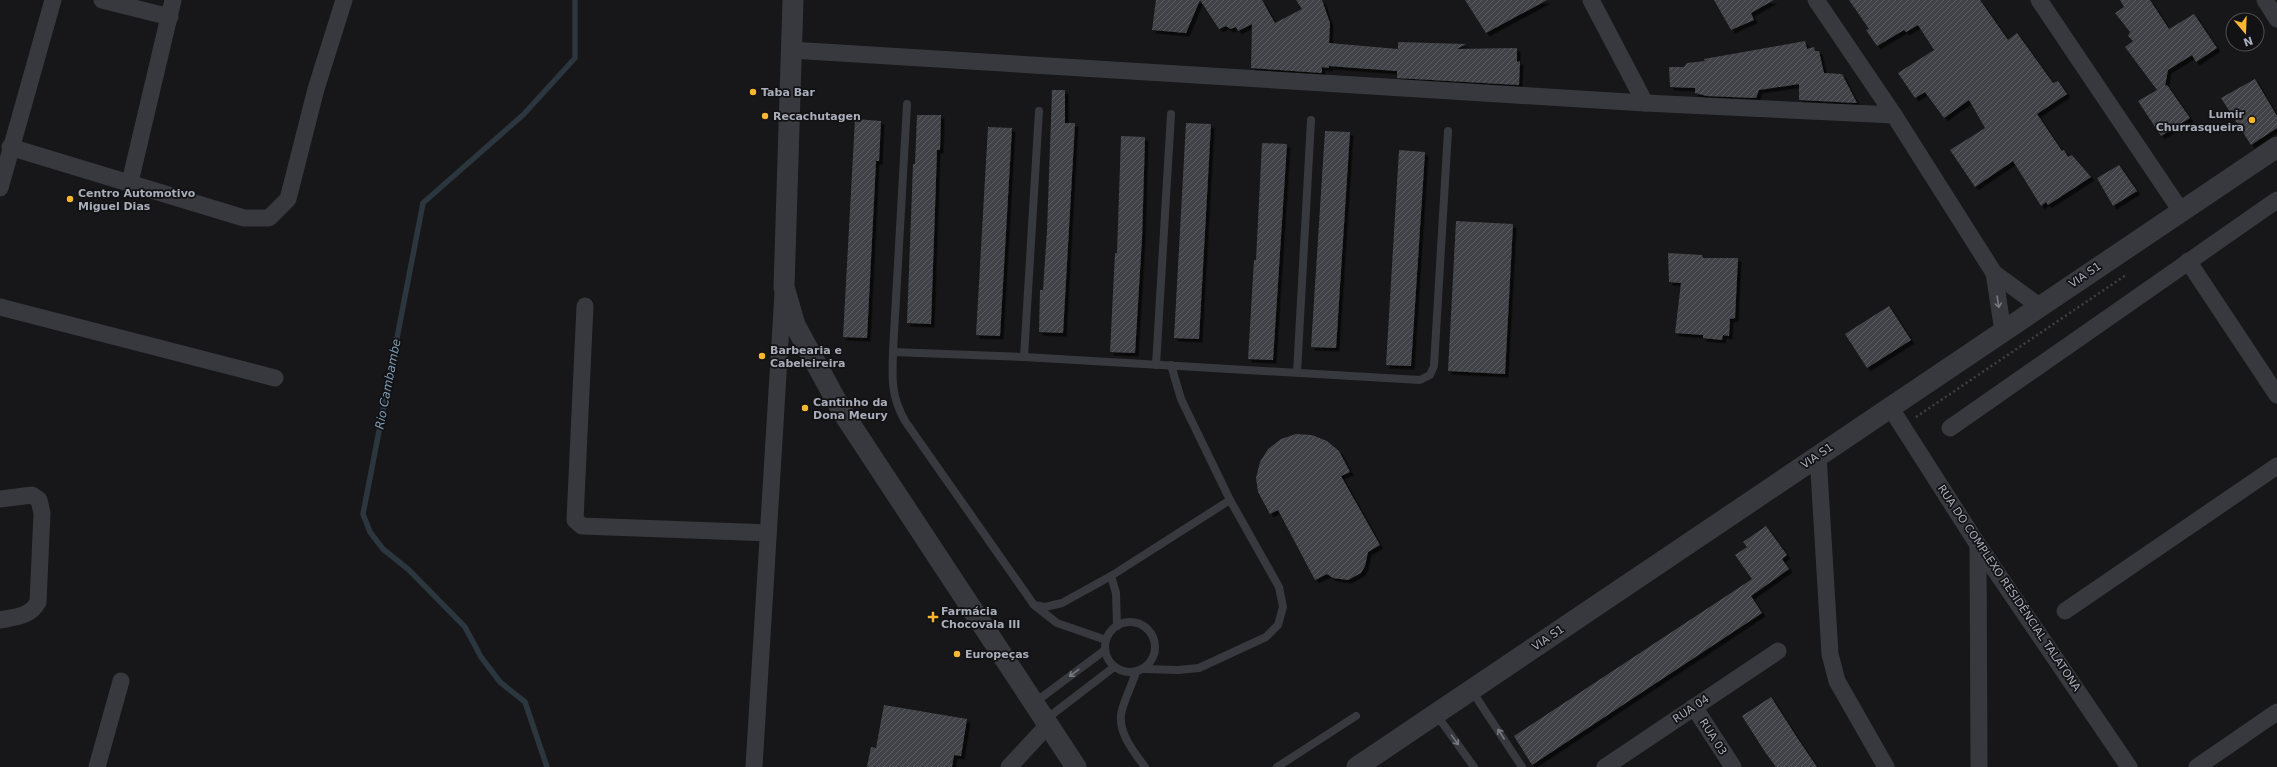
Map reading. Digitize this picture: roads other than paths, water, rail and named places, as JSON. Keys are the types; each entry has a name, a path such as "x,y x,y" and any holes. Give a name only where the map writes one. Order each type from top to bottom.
{"street":[{"path":"0,188 10,147 53,0"},
{"path":"102,0 170,17"},
{"path":"130,182 173,0"},
{"path":"10,147 130,182 244,218 269,218 288,198 316,89 344,0"},
{"path":"754,767 784,287 793,0"},
{"path":"1591,0 1645,103"},
{"path":"1816,0 1894,115 1994,273 2040,306"},
{"path":"2039,0 2181,211"},
{"path":"2264,0 2277,19"},
{"path":"791,50 1645,103 1894,115"},
{"name":"VIA S1","path":"1357,767 1890,406 2277,147"},
{"path":"1950,428 2277,200"},
{"path":"2188,261 2277,395"},
{"path":"1994,273 2003,330"},
{"path":"784,287 795,325 843,413 1076,767"},
{"path":"585,306 575,520 582,526 768,533"},
{"path":"0,307 275,378"},
{"name":"RUA DO COMPLEXO RESIDÊNCIAL TALATONA","path":"1890,406 1978,545 2129,767"},
{"path":"1818,456 1825,592 1833,668 1837,681 1886,767"},
{"path":"2064,611 2277,466"},
{"path":"0,498 32,495 39,500 42,513 38,602 33,611 24,616 0,620"},
{"path":"1978,545 1979,767"},
{"name":"RUA 04","path":"1605,767 1778,651"},
{"path":"97,767 121,681"},
{"name":"RUA 03","path":"1694,707 1733,767"},
{"path":"2197,767 2277,712"},
{"path":"1009,767 1042,716"}],"lane":[{"path":"907,104 893,352 892,385 896,405 905,422 1034,605 1057,623 1106,640"},
{"path":"1024,357 1039,111"},
{"path":"1156,365 1171,114"},
{"path":"1297,372 1311,120"},
{"path":"893,352 1024,357 1420,380 1430,375 1434,366 1448,131"},
{"path":"1145,767 1129,745 1122,727 1121,711 1140,670 1154,657 1155,641 1152,634 1140,624 1124,623 1117,626 1110,632 1106,640 1105,650 1108,659 1114,667 1129,673 1140,670 1178,670 1199,668 1266,637 1278,625 1283,608 1279,587 1230,500 1181,399 1171,365"},
{"path":"1034,605 1045,607 1062,603 1111,576 1230,500"},
{"path":"1111,576 1116,593 1117,626"},
{"path":"1042,716 1105,650"},
{"path":"1042,716 1114,667"},
{"path":"1471,690 1522,767"},
{"path":"1436,714 1474,767"},
{"path":"1277,767 1356,716"}],"waterway":[{"name":"Rio Cambambe","path":"547,767 525,702 500,682 481,657 465,627 409,570 383,549 370,532 363,514 423,203 523,115 575,58 575,0"}],"place":[{"name":"Taba Bar","path":"753,92"},
{"name":"Recachutagen","path":"765,116"},
{"name":"Lumir Churrasqueira","path":"2252,120"},
{"name":"Centro Automotivo Miguel Dias","path":"70,199"},
{"name":"Barbearia e Cabeleireira","path":"762,356"},
{"name":"Cantinho da Dona Meury","path":"805,408"},
{"name":"Farmácia Chocovala III","path":"933,617"},
{"name":"Europeças","path":"957,654"}]}
